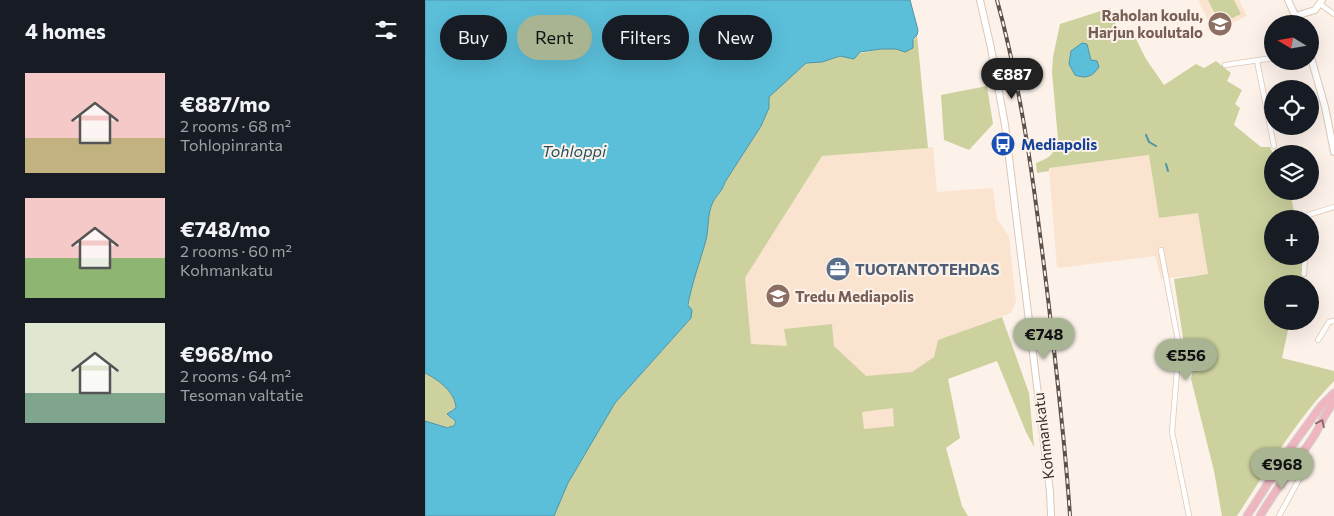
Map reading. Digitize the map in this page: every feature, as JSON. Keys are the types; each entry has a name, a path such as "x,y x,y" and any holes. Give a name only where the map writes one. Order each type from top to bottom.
{"main road":[{"path":"1247,516 1292,446 1321,406 1334,393"},
{"path":"1260,516 1334,403"}],"street":[{"name":"Kohmankatu","path":"980,0 1003,106 1050,492 1051,516"},
{"path":"1288,0 1296,15"},
{"path":"1299,15 1315,10 1321,2 1334,14"},
{"path":"1225,65 1264,60"},
{"path":"1257,61 1274,145"},
{"path":"1315,70 1325,107 1334,152"},
{"path":"1319,212 1334,207"},
{"path":"1161,250 1172,300 1179,346 1172,432 1189,516"},
{"path":"1304,265 1304,274"},
{"path":"1318,340 1329,322 1334,321"},
{"path":"1279,516 1302,474"}],"shaded area":[{"name":"Raholan koulu, Harjun koulutalo","path":"1198,0 1239,0 1247,16 1214,32"},
{"name":"Mediapolis","path":"933,147 937,192 993,188 997,219 1009,236 1016,302 1011,313 939,340 923,422 823,435 730,389 745,278 822,156"},
{"path":"1149,155 1159,218 1198,212 1208,274 1161,279 1155,256 1057,268 1049,168"}],"green space":[{"path":"1208,0 1234,0 1241,14 1220,24"},
{"path":"1110,8 1114,22 1121,31 1131,29 1146,59 1164,85 1196,64 1204,68 1216,61 1231,73 1227,81 1242,90 1235,104 1240,108 1234,125 1261,147 1264,147 1264,200 1292,200 1294,210 1264,210 1264,265 1303,265 1303,271 1302,275 1264,275 1264,330 1288,330 1282,358 1334,371 1334,381 1294,429 1237,516 1222,516 1214,471 1191,379 1193,370 1185,351 1174,279 1208,274 1198,213 1159,218 1149,155 1049,168 1049,171 1037,173 1036,163 1051,155 1058,139 1052,72 1060,24","holes":["1087,44 1091,60 1069,64"]},
{"path":"917,35 928,148 822,156 745,278 751,344 787,346 784,329 832,324 834,346 866,376 912,372 934,357 938,340 1002,317 1029,393 1034,447 997,361 948,379 960,438 946,448 962,506 968,516 554,516 568,483 615,403 691,318 689,308 691,288 706,239 711,207 761,126 769,108 768,97 806,63 822,62 840,56 881,49 896,49 905,52","holes":["893,408 894,426 864,429 862,412"]},
{"path":"987,86 993,124 969,150 944,140 941,95"},
{"path":"425,373 446,387 453,397 456,409 451,410 451,419 456,422 453,427 448,428 425,421"}],"water":[{"name":"Tohloppi","path":"425,0 910,0 918,30 917,35 913,39 913,48 905,52 896,49 881,49 860,52 854,59 840,56 822,62 806,63 769,97 769,108 761,126 711,207 706,240 688,305 692,310 691,318 615,403 568,483 554,516 425,516 425,421 448,428 453,427 456,422 447,414 456,408 453,397 445,387 425,373"},
{"path":"1082,43 1087,44 1091,60 1097,61 1099,67 1094,73 1086,77 1075,75 1069,64 1071,51"}],"waterway":[{"path":"1146,135 1149,142 1156,146"},
{"path":"1166,164 1168,171"}],"railway":[{"path":"997,0 1014,72 1033,181 1057,375 1070,516"}],"place":[{"name":"Raholan koulu, Harjun koulutalo","path":"1220,24"},
{"name":"Mediapolis","path":"1003,144"},
{"name":"TUOTANTOTEHDAS","path":"838,269"},
{"name":"Tredu Mediapolis","path":"778,296"}]}
